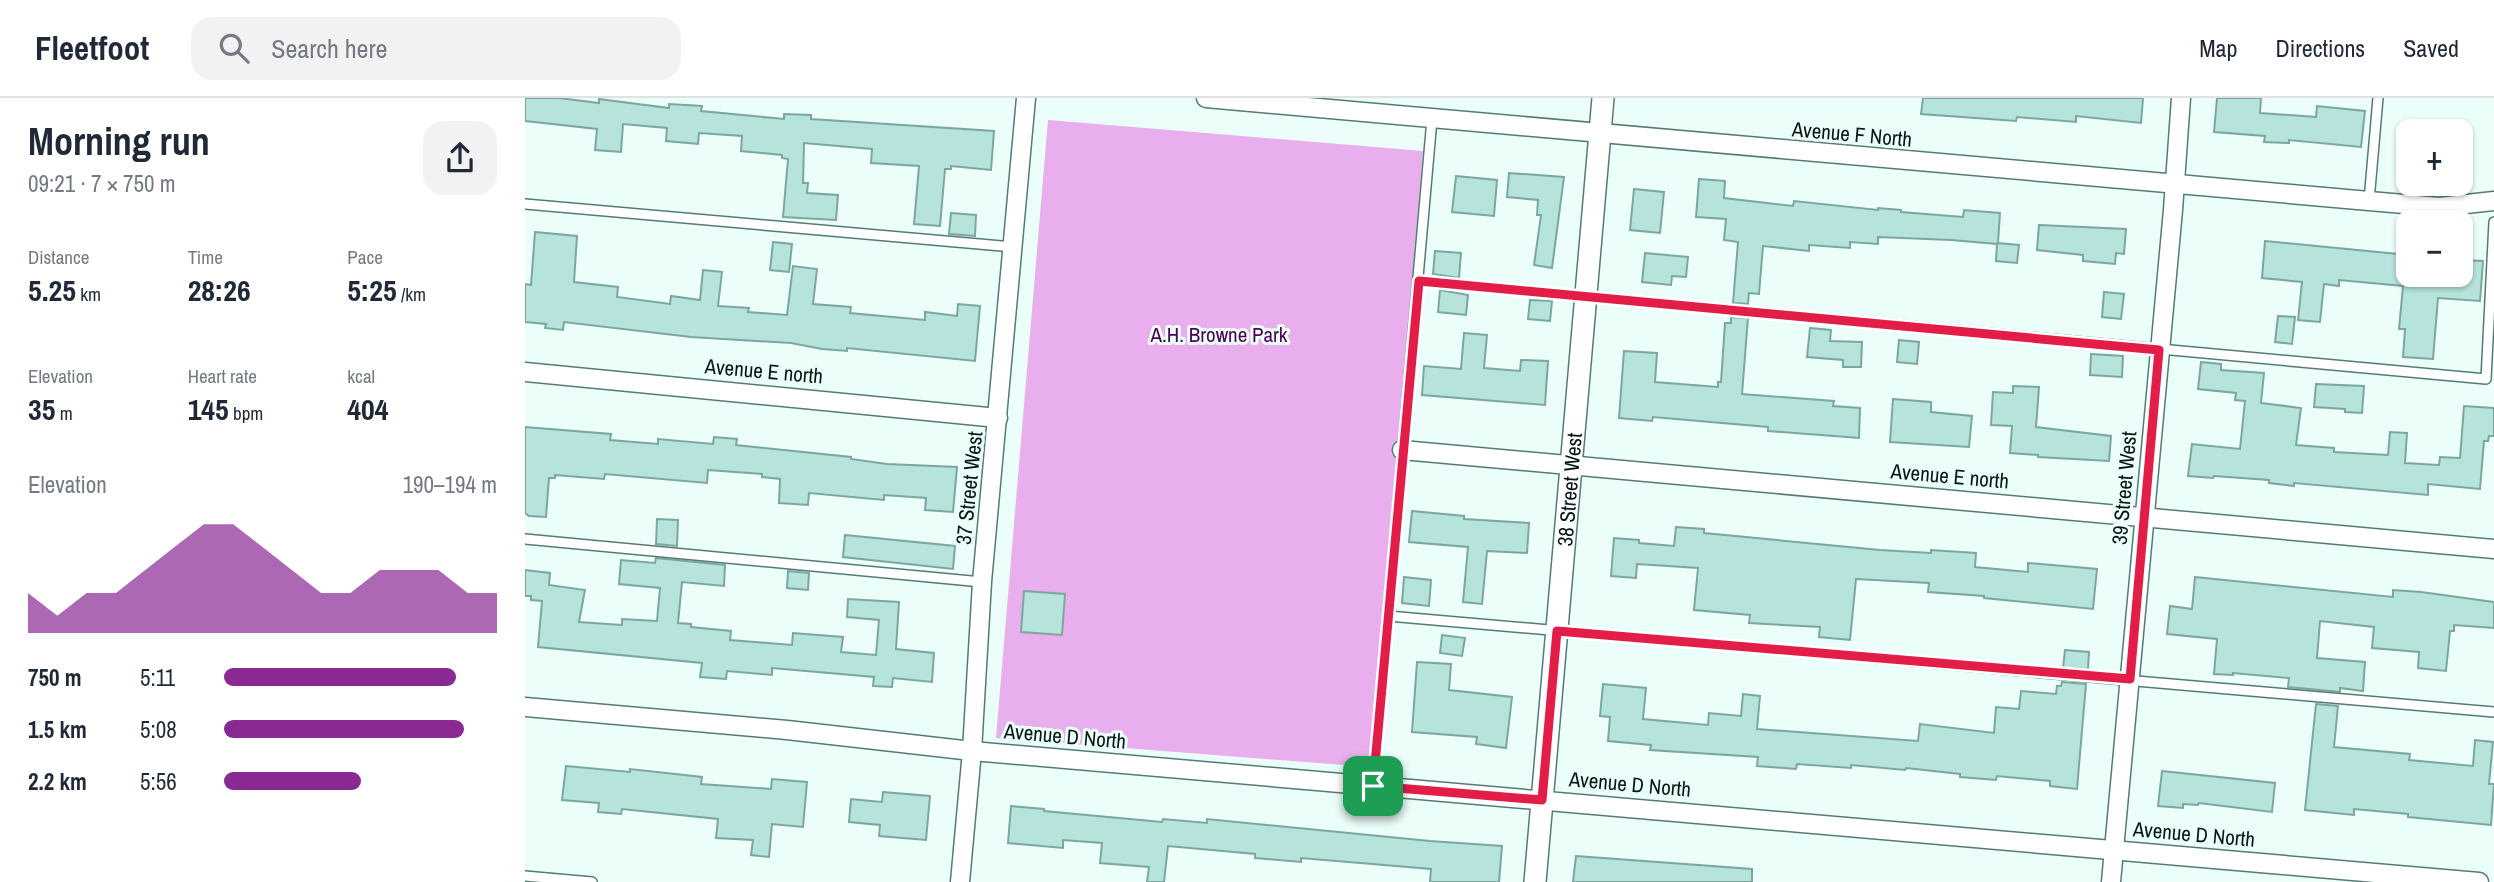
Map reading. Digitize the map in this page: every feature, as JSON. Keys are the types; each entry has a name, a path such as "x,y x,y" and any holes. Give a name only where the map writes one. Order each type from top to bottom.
{"street":[{"name":"37 Street West","path":"960,882 972,751 982,582 1026,98"},
{"name":"Avenue F North","path":"1206,98 2369,201 2439,206 2494,201"},
{"name":"38 Street West","path":"1535,882 1603,98"},
{"name":"39 Street West","path":"2111,882 2181,98"},
{"name":"Avenue E north","path":"525,372 998,418"},
{"name":"Avenue E north","path":"1402,450 2494,549"},
{"name":"Avenue D North","path":"525,707 787,730 972,751 2479,882"}],"lane":[{"path":"2369,201 2378,98"},
{"path":"1373,786 1433,119"},
{"path":"525,204 1013,247"},
{"path":"1419,281 2490,379 2494,222"},
{"path":"525,539 982,582"},
{"path":"1388,616 2494,712"},
{"path":"525,876 592,882"}],"green space":[{"name":"A.H. Browne Park","path":"1048,120 1423,151 1370,767 996,738"}],"building":[{"path":"525,98 559,98 599,103 599,99 669,108 669,104 702,106 701,111 784,119 784,114 811,115 811,119 994,131 991,170 951,166 951,169 945,169 940,226 914,224 919,166 871,163 872,149 804,143 803,183 808,183 807,193 838,195 836,220 783,217 788,159 782,158 782,155 741,151 742,136 699,133 698,144 666,141 667,128 623,124 621,152 595,150 597,129 525,121"},
{"path":"1923,98 2143,98 2141,123 2076,116 2076,122 1921,114"},
{"path":"2217,98 2261,98 2260,113 2316,117 2317,106 2365,111 2361,147 2289,140 2289,143 2264,142 2265,136 2214,132"},
{"path":"1509,173 1564,177 1552,268 1534,265 1541,215 1537,215 1538,200 1507,197"},
{"path":"1456,176 1497,180 1494,216 1452,212"},
{"path":"1699,179 1725,181 1724,198 1793,206 1794,201 1963,217 1964,210 2000,213 1998,243 2019,245 2017,263 1996,261 1997,244 1951,240 1878,237 1878,244 1850,242 1850,248 1809,245 1809,251 1763,246 1759,294 1749,293 1748,304 1733,303 1738,242 1724,240 1726,219 1696,217"},
{"path":"1634,189 1664,192 1660,233 1630,230"},
{"path":"951,213 976,215 975,236 949,234"},
{"path":"2039,225 2126,229 2124,254 2116,253 2115,264 2083,261 2083,255 2037,250"},
{"path":"535,232 577,236 574,282 618,287 617,297 670,304 671,296 700,300 703,270 722,272 718,306 787,315 793,266 817,269 813,304 851,307 850,313 925,320 925,312 957,316 958,304 980,306 975,361 847,348 847,351 822,349 791,343 691,337 564,322 563,330 545,328 546,324 525,322 525,284 531,285"},
{"path":"2265,241 2396,254 2396,285 2339,280 2339,286 2324,284 2320,322 2298,320 2302,282 2262,278"},
{"path":"773,242 792,244 789,272 770,270"},
{"path":"1435,251 1461,253 1459,278 1433,274"},
{"path":"1645,253 1688,257 1686,277 1672,276 1671,285 1642,282"},
{"path":"2473,261 2483,261 2480,301 2438,298 2433,359 2403,357 2405,329 2399,329 2403,287 2473,287"},
{"path":"1440,290 1468,295 1466,315 1438,312"},
{"path":"2104,292 2124,294 2121,319 2102,317"},
{"path":"1530,300 1552,301 1550,321 1528,319"},
{"path":"2278,316 2295,317 2292,344 2275,342"},
{"path":"1731,317 1748,318 1742,394 1834,401 1833,406 1860,408 1859,438 1768,431 1768,427 1653,417 1652,421 1619,418 1624,351 1657,353 1655,382 1718,387 1718,382 1721,382 1725,323 1731,323"},
{"path":"1810,328 1831,330 1830,341 1862,342 1861,367 1843,367 1843,360 1807,357"},
{"path":"1464,333 1487,335 1484,368 1520,371 1521,360 1548,361 1545,405 1422,395 1424,366 1461,369"},
{"path":"1899,340 1919,342 1917,364 1897,362"},
{"path":"2091,354 2123,356 2122,377 2090,375"},
{"path":"2201,362 2221,364 2221,370 2264,373 2261,403 2301,408 2296,445 2334,448 2334,452 2388,455 2390,432 2407,433 2405,463 2439,465 2440,457 2460,458 2464,406 2494,408 2494,436 2489,436 2488,441 2484,441 2480,489 2428,484 2428,495 2294,483 2294,486 2269,483 2269,480 2188,476 2192,444 2240,449 2245,401 2235,400 2236,393 2198,389"},
{"path":"2316,384 2364,386 2362,413 2314,407"},
{"path":"2013,386 2039,387 2036,427 2111,436 2109,461 2010,453 2012,426 1991,425 1993,392 2013,393"},
{"path":"1893,399 1931,402 1931,412 1972,416 1969,447 1890,442"},
{"path":"525,427 611,434 610,440 658,444 658,439 713,444 714,437 737,439 736,445 851,457 887,464 957,467 953,512 925,510 926,498 884,495 884,500 809,493 808,505 779,503 780,479 762,477 762,474 708,470 707,483 605,474 604,479 555,475 555,478 549,478 546,517 529,516 525,513"},
{"path":"1412,511 1464,516 1464,519 1529,523 1527,553 1487,551 1482,604 1463,602 1468,547 1409,542"},
{"path":"657,519 678,520 677,546 656,544"},
{"path":"1676,527 1704,529 1704,533 1880,550 1976,553 1975,567 2028,572 2028,563 2097,569 2093,609 1928,592 1929,583 1856,579 1850,640 1819,637 1820,627 1749,623 1750,615 1694,610 1698,568 1637,564 1636,578 1611,576 1614,538 1674,546"},
{"path":"845,535 955,546 953,569 843,557"},
{"path":"656,558 725,565 724,586 682,582 678,623 731,631 730,640 792,645 793,633 843,637 841,652 876,655 879,620 847,617 848,599 899,602 896,649 934,653 932,682 893,678 892,687 873,686 874,677 772,668 772,675 727,671 726,679 700,677 702,663 538,647 542,601 531,600 531,596 525,596 525,570 550,573 549,585 585,590 579,622 622,625 622,619 657,621 660,588 619,584 621,560 655,563"},
{"path":"788,571 809,573 808,590 787,588"},
{"path":"1404,577 1431,580 1429,606 1402,603"},
{"path":"2195,577 2393,597 2393,590 2421,592 2494,602 2494,628 2454,625 2454,631 2450,631 2446,671 2418,668 2419,652 2372,648 2374,627 2320,621 2317,658 2365,662 2363,691 2340,688 2340,692 2288,687 2289,678 2214,674 2217,639 2167,634 2170,606 2192,609"},
{"path":"1024,591 1065,594 1062,635 1021,632"},
{"path":"1442,635 1465,638 1462,656 1440,653"},
{"path":"2065,650 2089,652 2088,669 2063,668"},
{"path":"1417,662 1451,664 1449,690 1512,697 1506,748 1476,744 1477,737 1412,732"},
{"path":"2062,682 2086,684 2077,789 2050,786 2050,781 1997,776 1996,780 1960,777 1960,774 1906,768 1797,764 1796,769 1757,766 1758,757 1650,750 1651,745 1608,741 1610,717 1600,716 1603,684 1646,688 1643,719 1708,725 1709,713 1741,716 1743,694 1760,696 1757,729 1918,741 1920,724 1994,733 1996,707 2019,709 2021,691 2056,694 2057,686 2061,686"},
{"path":"2316,704 2338,706 2334,747 2410,754 2409,760 2473,766 2475,740 2493,742 2489,784 2494,784 2491,825 2354,809 2354,815 2305,810"},
{"path":"566,766 630,772 630,769 702,777 701,784 771,789 772,779 807,782 803,827 772,824 769,857 751,855 753,840 716,838 718,819 622,809 621,814 598,812 599,803 562,800"},
{"path":"2162,771 2275,783 2272,812 2199,803 2183,804 2183,808 2158,806"},
{"path":"883,792 930,796 926,840 879,836 880,825 849,822 851,799 882,802"},
{"path":"1011,806 1162,822 1163,819 1207,823 1207,819 1502,846 1499,882 1430,882 1431,869 1301,858 1301,862 1255,858 1255,854 1168,846 1164,882 1147,882 1149,867 1100,863 1102,843 1063,840 1063,848 1008,843"},
{"path":"1576,856 1752,869 1752,882 1573,882"}],"route":[{"path":"1419,281 2159,350 2130,679 1557,631 1542,800 1373,786 1419,281"}]}
